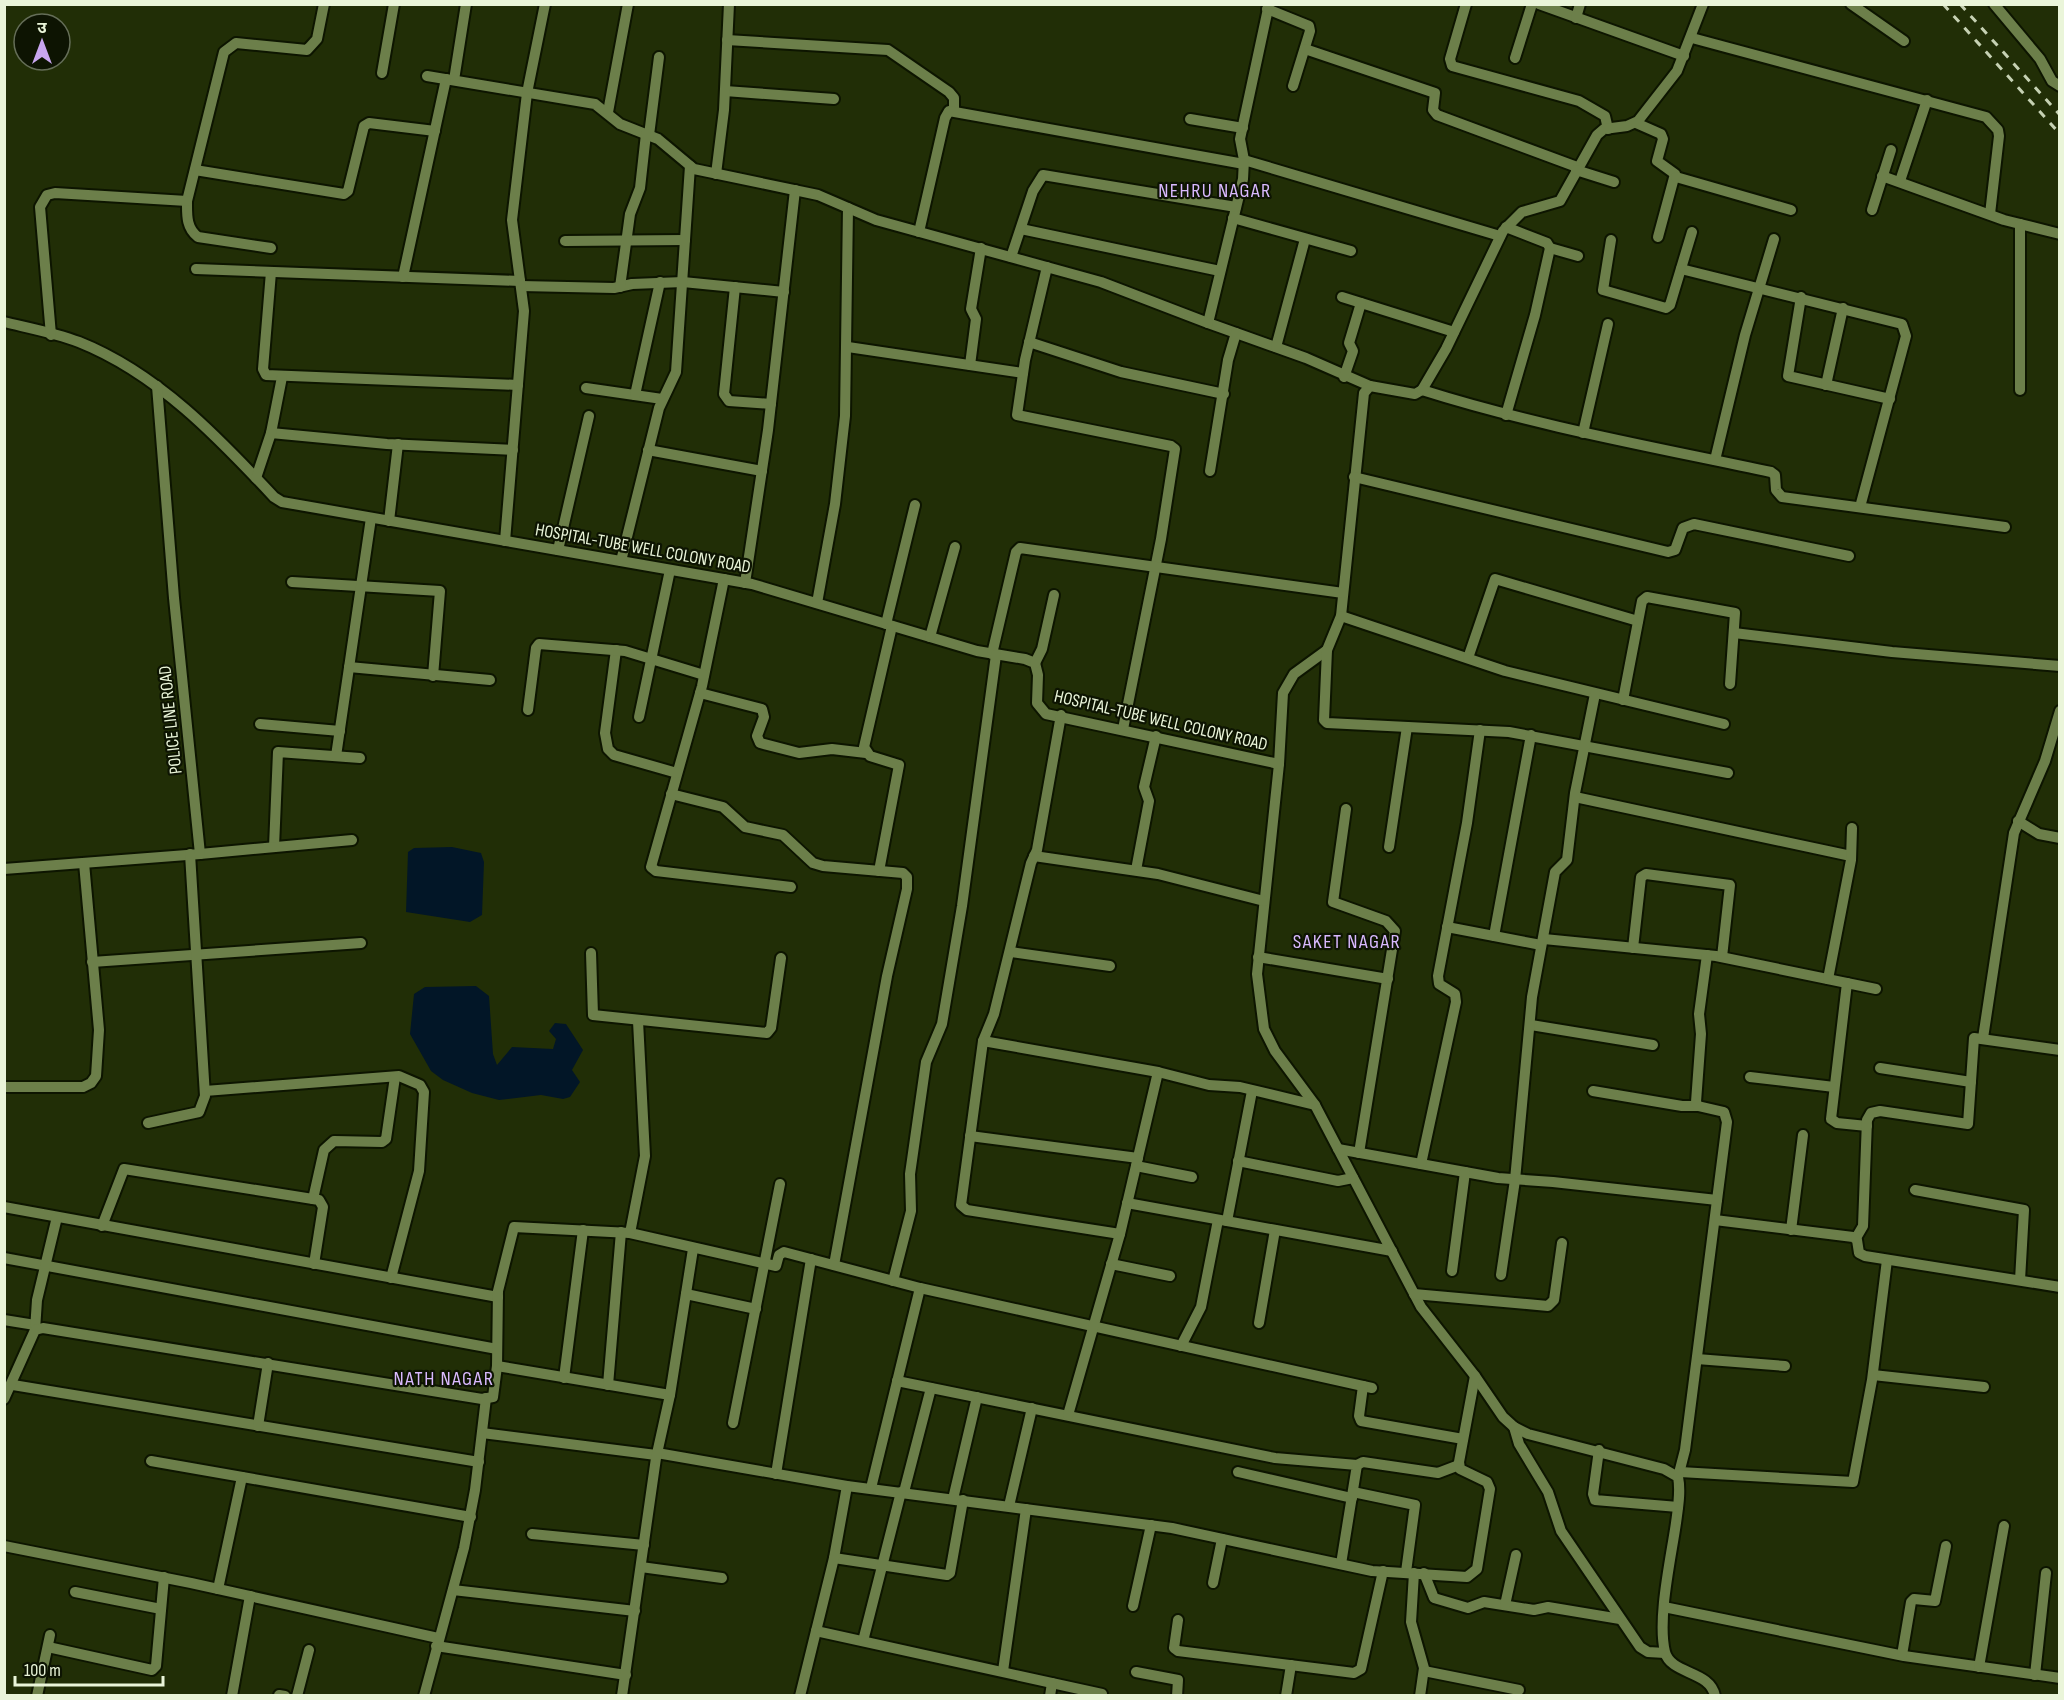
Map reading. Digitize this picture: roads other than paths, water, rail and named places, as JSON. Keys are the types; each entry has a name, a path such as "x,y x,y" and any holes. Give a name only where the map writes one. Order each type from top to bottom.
{"street":[{"path":"271,248 198,237 192,232 187,218 187,201 224,52 236,43 307,50 317,39 324,4"},
{"path":"382,73 394,4"},
{"path":"403,277 435,130 450,79 466,4"},
{"path":"505,541 524,310 512,220 527,93 545,4"},
{"path":"608,112 628,4"},
{"path":"716,174 722,138 729,4"},
{"path":"1466,4 1450,59 1452,66 1579,100 1605,116 1608,129"},
{"path":"1515,58 1532,4"},
{"path":"1539,4 1684,56"},
{"path":"1576,18 1580,4"},
{"path":"1636,123 1677,71 1692,38 1703,4"},
{"path":"1851,4 1904,42"},
{"path":"1994,4 2040,59 2052,81 2060,86"},
{"path":"1208,323 1244,162 1240,139 1268,7 1309,26 1310,31 1293,86"},
{"path":"1692,38 1982,115 1998,130 1999,136 1990,214"},
{"path":"727,40 888,50 949,92 954,98 954,110"},
{"path":"1305,49 1435,93 1433,110 1437,115 1614,182"},
{"path":"620,287 630,214 640,188 659,57"},
{"path":"427,76 595,105 608,112 620,124 658,139 690,166 716,174 818,195 876,220 1101,282 1306,357 1344,377 1370,386 1415,394 1422,390 1454,332 1503,231 1522,212 1560,201 1576,168 1597,135 1608,129 1636,123 1661,134 1663,139 1657,161 1676,177 1791,210"},
{"path":"725,91 834,99"},
{"path":"1900,181 1927,100"},
{"path":"919,232 945,118 949,111 954,110 1244,162 1546,243 1550,248 1578,256"},
{"path":"1190,119 1243,128"},
{"path":"195,170 344,194 348,191 364,126 369,123 435,130"},
{"path":"1872,210 1891,150"},
{"path":"621,561 662,399 676,372 690,166"},
{"path":"1011,257 1033,191 1043,175 1234,213 1305,239 1351,251"},
{"path":"1882,176 2020,224 2060,234"},
{"path":"1658,237 1676,177"},
{"path":"745,583 771,404 795,190"},
{"path":"51,335 40,207 47,195 55,193 187,201"},
{"path":"817,603 841,456 848,347 848,208"},
{"path":"2020,224 2020,390"},
{"path":"1021,229 1220,271"},
{"path":"1611,240 1602,288 1605,292 1668,307 1692,232"},
{"path":"1276,347 1305,239"},
{"path":"1715,460 1741,351 1774,239"},
{"path":"565,241 685,240"},
{"path":"970,365 976,319 971,309 981,248"},
{"path":"1506,415 1535,315 1550,248"},
{"path":"1047,267 1029,342 1016,412 1018,416 1174,447 1176,453 1156,569 1123,729"},
{"path":"196,269 620,287 682,282 784,292"},
{"path":"1681,269 1760,286 1902,324 1906,328 1890,399 1860,507"},
{"path":"271,272 263,369 266,375 518,385"},
{"path":"635,395 660,282"},
{"path":"735,287 723,394 729,401 771,404"},
{"path":"1342,297 1454,332"},
{"path":"1801,297 1788,376 1890,399"},
{"path":"1344,377 1353,351 1349,343 1361,303"},
{"path":"1826,385 1843,308"},
{"name":"HOSPITAL-TUBE WELL COLONY ROAD","path":"4,322 93,349 157,386 172,396 274,497 282,502 745,583 930,637 1035,663 1040,708 1046,714 1061,715 1279,764"},
{"path":"1583,433 1608,324"},
{"path":"1210,471 1228,360 1236,333"},
{"path":"1029,342 1121,372 1224,394"},
{"path":"848,347 1023,373"},
{"path":"256,478 271,433 282,377"},
{"name":"POLICE LINE ROAD","path":"157,386 195,854 196,956 205,1091"},
{"path":"1370,386 1361,400 1341,616 1327,650 1325,722 1531,735 1728,773"},
{"path":"586,388 662,399"},
{"path":"1422,390 1506,415 1771,472 1775,475 1776,490 1782,497 2005,527"},
{"path":"558,550 589,416"},
{"path":"271,433 399,444 513,450"},
{"path":"389,521 399,444"},
{"path":"648,450 762,471"},
{"path":"1354,477 1668,552 1675,550 1683,528 1694,524 1849,556"},
{"path":"866,753 864,747 915,505"},
{"path":"336,756 371,518"},
{"path":"930,637 955,547"},
{"path":"893,1281 911,1211 910,1174 926,1062 942,1024 962,906 994,654 1016,552 1020,548 1156,569 1343,592"},
{"path":"639,717 670,570"},
{"path":"723,579 700,693 652,870 791,887"},
{"path":"1468,658 1496,579 1638,621"},
{"path":"292,582 440,591 433,675"},
{"path":"1035,663 1042,649 1054,595"},
{"path":"1623,700 1642,601 1647,597 1733,612 1736,616 1730,684"},
{"path":"1341,616 1468,658 1595,694 1724,723"},
{"path":"1734,633 1892,652 2060,666"},
{"path":"528,710 536,648 539,644 616,650 652,658 704,675"},
{"path":"616,650 605,733 608,749 614,755 677,773"},
{"path":"1327,650 1294,674 1287,682 1283,693 1279,764 1257,974 1264,1029 1275,1051 1315,1105 1421,1307 1475,1376 1503,1417 1514,1427 1528,1434 1599,1450 1679,1474 1853,1482 1873,1375 1887,1260"},
{"path":"349,667 490,680"},
{"path":"700,693 762,709 764,717 757,736 760,743 799,753 832,749 866,753 898,765 879,871"},
{"path":"1501,1275 1515,1180 1532,997 1555,872 1568,860 1575,797 1595,694"},
{"path":"1983,1038 2014,833 2045,761 2060,711"},
{"path":"1061,715 1034,856 994,1014 983,1041 961,1205 967,1210 1119,1234"},
{"path":"260,724 340,731"},
{"path":"1389,847 1407,727"},
{"path":"1421,1164 1456,1002 1453,992 1438,981 1467,823 1480,730"},
{"path":"1494,936 1531,735"},
{"path":"1136,870 1149,801 1144,787 1156,736"},
{"path":"274,847 278,752 360,758"},
{"path":"671,794 723,807 745,827 786,836 813,862 822,866 903,873 907,877 907,889 887,976 834,1265"},
{"path":"1575,797 1851,856"},
{"path":"1346,809 1333,902 1386,921 1394,928 1388,979 1359,1153"},
{"path":"2018,821 2038,834 2060,838"},
{"path":"1828,979 1851,856 1852,828"},
{"path":"4,869 352,840"},
{"path":"1034,856 1136,870 1264,901"},
{"path":"4,1087 83,1087 96,1077 99,1030 84,863"},
{"path":"1633,948 1641,877 1646,874 1730,885 1722,957"},
{"path":"1447,927 1543,942 1722,957 1876,989"},
{"path":"92,962 361,943"},
{"path":"1011,952 1110,966"},
{"path":"591,953 593,1015 767,1034 771,1028 781,958"},
{"path":"1698,1106 1696,1098 1701,1034 1699,1014 1707,955"},
{"path":"1258,957 1388,979"},
{"path":"1847,983 1831,1119 1867,1126"},
{"path":"608,1385 626,1232 645,1156 638,1021"},
{"path":"1531,1025 1653,1045"},
{"path":"2060,1050 1977,1037 1973,1041 1968,1125 1880,1111 1871,1113 1867,1126 1863,1226 1856,1238 1861,1255 2060,1287"},
{"path":"983,1041 1158,1072 1209,1085 1240,1087 1315,1105"},
{"path":"1880,1068 1971,1082"},
{"path":"1068,1415 1119,1234 1158,1072"},
{"path":"313,1199 324,1150 328,1144 334,1141 382,1142 386,1138 395,1077"},
{"path":"148,1123 199,1112 205,1091 395,1077 412,1080 420,1085 424,1092 419,1170 391,1278"},
{"path":"1750,1077 1834,1087"},
{"path":"1181,1346 1201,1307 1238,1161 1252,1091"},
{"path":"1593,1091 1682,1106 1698,1106 1724,1112 1726,1115 1664,1607 1665,1653 1670,1661 1708,1681 1715,1695"},
{"path":"1791,1230 1803,1135"},
{"path":"970,1136 1137,1162 1192,1177"},
{"path":"1338,1149 1515,1180 1717,1200"},
{"path":"1238,1161 1338,1181 1353,1178"},
{"path":"102,1226 124,1169 313,1199 322,1202 323,1207 314,1264"},
{"path":"1452,1271 1465,1172"},
{"path":"733,1423 780,1184"},
{"path":"1915,1190 2024,1210 2019,1280"},
{"path":"1127,1203 1392,1251"},
{"path":"4,1207 498,1297"},
{"path":"4,1399 13,1385 35,1328 37,1300 57,1217"},
{"path":"1714,1221 1856,1238"},
{"path":"4,1320 35,1328 486,1398 493,1397 497,1366 498,1297 513,1227 626,1232 776,1266 779,1255 784,1252 920,1288 1368,1387 1359,1416 1361,1421 1463,1439"},
{"path":"564,1377 582,1230"},
{"path":"1258,1323 1275,1230"},
{"path":"1414,1294 1548,1306 1554,1300 1562,1243"},
{"path":"622,1695 656,1454 670,1395 693,1249"},
{"path":"4,1258 497,1349"},
{"path":"776,1474 811,1259"},
{"path":"1111,1264 1170,1276"},
{"path":"871,1488 920,1288"},
{"path":"686,1294 756,1309"},
{"path":"1697,1359 1785,1366"},
{"path":"258,1426 268,1363"},
{"path":"497,1366 670,1395"},
{"path":"1873,1375 1984,1387"},
{"path":"482,1433 656,1454 847,1486 1150,1526 1383,1572 1467,1577 1477,1569 1490,1489 1487,1482 1460,1469 1459,1466 1475,1376"},
{"path":"897,1381 1275,1458 1357,1465 1363,1462 1438,1473 1459,1466"},
{"path":"13,1385 479,1462"},
{"path":"863,1641 931,1388"},
{"path":"834,1558 942,1575 950,1573 958,1500 977,1397"},
{"path":"424,1695 471,1516 486,1398"},
{"path":"1009,1506 1032,1408"},
{"path":"1514,1427 1519,1444 1548,1492 1561,1531 1643,1650 1665,1653"},
{"path":"1599,1450 1593,1494 1595,1500 1678,1507"},
{"path":"151,1461 471,1516"},
{"path":"1341,1564 1357,1465"},
{"path":"1238,1472 1415,1505 1415,1573 1411,1629 1424,1671 1420,1695"},
{"path":"218,1589 242,1477"},
{"path":"800,1695 834,1558 847,1486"},
{"path":"1003,1671 1026,1509"},
{"path":"1133,1606 1150,1526"},
{"path":"1979,1667 2004,1526"},
{"path":"532,1534 644,1545"},
{"path":"1214,1582 1222,1539"},
{"path":"4,1545 250,1596 437,1642 626,1675"},
{"path":"1902,1655 1911,1602 1914,1599 1935,1601 1946,1546"},
{"path":"1505,1605 1516,1555"},
{"path":"641,1567 722,1578"},
{"path":"1178,1620 1174,1648 1178,1651 1358,1672 1383,1572"},
{"path":"1415,1573 1437,1599 1468,1608 1484,1602 1534,1610 1548,1607 1620,1619"},
{"path":"2034,1675 2046,1573"},
{"path":"48,1647 152,1670 156,1666 164,1577"},
{"path":"453,1590 635,1611"},
{"path":"75,1592 161,1609"},
{"path":"232,1695 250,1596"},
{"path":"1664,1607 1902,1655 2060,1678"},
{"path":"816,1631 1102,1694"},
{"path":"37,1695 50,1635"},
{"path":"297,1695 309,1650"},
{"path":"1286,1695 1291,1665"},
{"path":"1424,1671 1519,1690"},
{"path":"1136,1672 1178,1680 1177,1695"},
{"path":"1050,1695 1052,1683"}],"water":[{"path":"452,847 481,853 484,862 482,915 470,922 406,912 408,852 414,848"},
{"path":"476,986 489,996 493,1054 497,1065 512,1047 553,1049 556,1039 549,1031 555,1023 566,1024 583,1050 572,1070 580,1082 570,1097 563,1099 541,1095 499,1100 472,1093 443,1080 431,1071 410,1034 414,994 425,987"}],"railway":[{"path":"1943,4 2060,134"},
{"path":"1960,4 2060,115"}],"district":[{"name":"NEHRU NAGAR","path":"1215,190"},
{"name":"SAKET NAGAR","path":"1347,941"},
{"name":"NATH NAGAR","path":"444,1378"}]}
